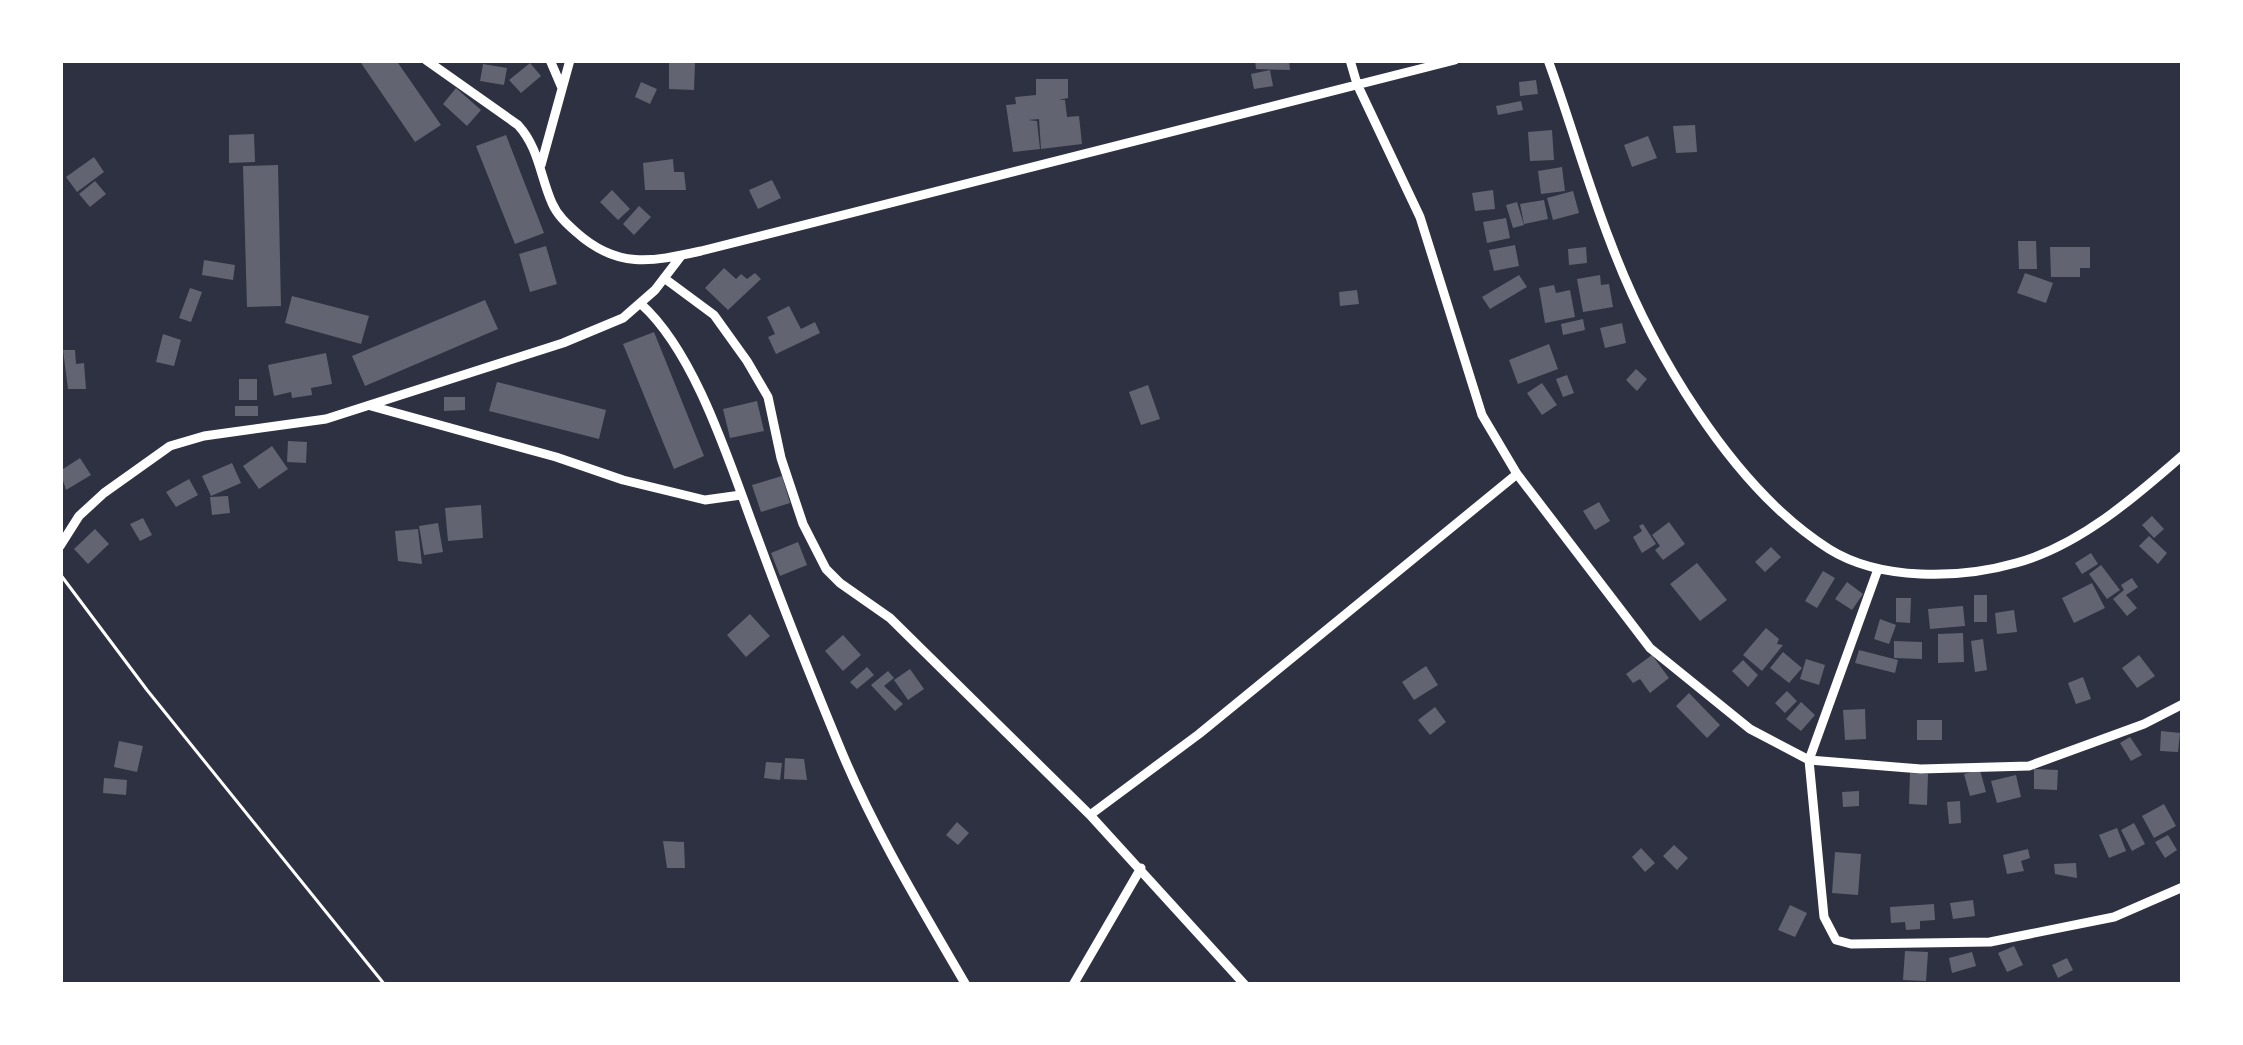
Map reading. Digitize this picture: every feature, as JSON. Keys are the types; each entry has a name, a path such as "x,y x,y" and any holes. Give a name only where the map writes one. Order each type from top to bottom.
{"street":[{"path":"426,60 518,125 530,138 554,208 585,240 627,261 681,256 1455,60"},
{"path":"550,60 563,89"},
{"path":"540,168 569,60"},
{"path":"1350,60 1420,217 1482,415 1516,474 1650,648 1750,729 1810,760 1921,769 2030,766 2144,724 2183,704"},
{"path":"1548,60 1611,245 1680,388 1749,479 1831,550 1878,569 1946,573 2018,563 2114,513 2183,455"},
{"path":"60,546 91,505 170,446 225,432 326,418 562,343 623,318 681,256"},
{"path":"664,278 713,315 768,397 781,458 808,537 826,568 840,584 890,618 1090,815 1245,985"},
{"path":"641,304 662,323 683,359 839,747 906,881 966,985"},
{"path":"369,405 705,500 741,495"},
{"path":"1090,815 1199,734 1516,474"},
{"path":"1878,569 1810,760 1824,916 1836,940 1851,944 1990,942 2114,916 2183,887"},
{"path":"1073,985 1141,868"}],"path":[{"path":"60,574 385,985"}],"building":[{"path":"359,60 396,60 441,125 415,142"},
{"path":"1255,60 1289,60 1290,70 1256,69"},
{"path":"669,62 695,62 694,90 669,89"},
{"path":"530,63 541,76 521,93 509,80"},
{"path":"483,64 507,68 504,85 480,81"},
{"path":"1270,70 1273,86 1254,89 1251,74"},
{"path":"1036,79 1068,79 1068,98 1059,100 1065,100 1067,117 1079,116 1082,144 1041,149 1039,119 1028,120 1037,121 1040,149 1013,152 1006,105 1016,104 1015,97 1036,95"},
{"path":"1536,80 1538,94 1520,96 1519,82"},
{"path":"641,82 657,89 650,104 635,97"},
{"path":"456,88 481,110 467,126 443,104"},
{"path":"1521,101 1523,110 1498,115 1496,106"},
{"path":"1695,125 1697,152 1676,153 1673,126"},
{"path":"1552,130 1554,160 1530,161 1528,132"},
{"path":"254,134 255,162 229,163 229,135"},
{"path":"506,135 544,233 515,244 476,146"},
{"path":"1648,136 1657,158 1632,167 1624,145"},
{"path":"94,157 104,172 77,192 66,177"},
{"path":"673,159 674,172 684,172 686,190 645,190 643,163"},
{"path":"278,165 281,306 247,307 243,166"},
{"path":"1562,167 1565,191 1541,194 1538,171"},
{"path":"772,180 781,198 758,209 749,190"},
{"path":"95,181 106,194 90,207 79,194"},
{"path":"612,190 630,209 618,220 600,202"},
{"path":"1493,190 1495,209 1475,211 1472,193"},
{"path":"1573,191 1579,213 1553,220 1547,198"},
{"path":"1544,200 1548,219 1524,224 1520,204"},
{"path":"1517,202 1524,225 1513,228 1506,205"},
{"path":"639,206 651,217 634,235 623,224"},
{"path":"1506,218 1510,238 1487,243 1483,222"},
{"path":"2018,241 2036,241 2037,269 2019,269"},
{"path":"1515,245 1519,266 1494,271 1489,250"},
{"path":"546,246 557,284 530,292 519,254"},
{"path":"1586,247 1587,263 1569,265 1568,249"},
{"path":"2050,247 2090,247 2090,268 2080,268 2080,277 2051,277"},
{"path":"204,260 235,265 233,280 202,275"},
{"path":"724,268 736,279 755,273 761,279 728,310 705,288"},
{"path":"2025,273 2053,283 2046,303 2017,293"},
{"path":"1519,275 1527,287 1490,309 1482,297"},
{"path":"1600,275 1601,285 1609,284 1613,307 1583,312 1577,279"},
{"path":"1554,285 1556,293 1570,290 1575,317 1545,323 1539,288"},
{"path":"190,288 202,292 191,322 179,318"},
{"path":"1357,290 1359,304 1340,306 1339,292"},
{"path":"292,296 369,316 361,344 285,323"},
{"path":"485,300 498,329 365,386 352,356"},
{"path":"789,306 801,329 815,322 820,333 776,354 768,337 775,334 767,317"},
{"path":"1583,319 1585,330 1563,335 1561,324"},
{"path":"1622,323 1626,343 1605,348 1600,328"},
{"path":"654,332 704,456 674,469 623,344"},
{"path":"163,334 181,340 174,366 156,362"},
{"path":"1549,344 1558,369 1518,384 1509,360"},
{"path":"63,350 75,350 76,364 84,363 86,389 68,389"},
{"path":"326,353 332,384 311,388 312,395 274,396 268,365"},
{"path":"1636,369 1647,379 1637,391 1626,380"},
{"path":"1567,375 1574,393 1563,397 1556,379"},
{"path":"239,379 257,379 257,400 239,400"},
{"path":"497,382 606,410 599,439 489,411"},
{"path":"1542,383 1557,405 1542,415 1527,393"},
{"path":"1148,385 1160,419 1141,425 1129,392"},
{"path":"444,397 465,397 465,410 444,411"},
{"path":"757,401 764,431 730,438 723,409"},
{"path":"235,406 258,406 258,416 235,416"},
{"path":"288,441 307,442 306,463 287,462"},
{"path":"272,446 288,469 259,489 243,466"},
{"path":"80,458 91,475 66,490 60,471"},
{"path":"232,463 241,483 211,496 202,476"},
{"path":"782,476 790,503 761,512 752,485"},
{"path":"189,479 198,495 176,507 166,492"},
{"path":"228,496 230,513 212,515 210,497"},
{"path":"1599,502 1610,521 1595,530 1583,511"},
{"path":"481,505 483,538 448,541 445,508"},
{"path":"2152,516 2164,529 2154,538 2142,525"},
{"path":"143,518 152,535 140,541 130,524"},
{"path":"1669,522 1685,544 1663,560 1652,535"},
{"path":"438,523 443,552 424,555 419,526"},
{"path":"1643,524 1656,544 1642,553 1633,537"},
{"path":"95,529 109,544 88,564 74,549"},
{"path":"418,529 422,564 398,561 395,531"},
{"path":"2149,536 2167,553 2158,564 2139,546"},
{"path":"798,542 807,565 780,576 771,553"},
{"path":"1771,547 1781,557 1765,572 1755,562"},
{"path":"2091,553 2098,564 2082,574 2075,563"},
{"path":"1697,563 1727,600 1700,621 1670,584"},
{"path":"2101,565 2120,590 2107,599 2089,574"},
{"path":"1823,571 1835,578 1817,608 1805,601"},
{"path":"2132,578 2138,587 2126,595 2137,608 2127,616 2113,599"},
{"path":"1847,582 1863,594 1852,610 1835,599"},
{"path":"2092,583 2105,608 2074,623 2062,598"},
{"path":"1974,595 1987,595 1987,622 1974,622"},
{"path":"1896,598 1911,598 1910,623 1896,622"},
{"path":"1963,606 1965,626 1930,629 1928,609"},
{"path":"2014,610 2017,632 1997,634 1995,613"},
{"path":"750,614 770,636 746,657 727,635"},
{"path":"1880,619 1896,625 1889,644 1874,639"},
{"path":"1766,628 1783,645 1762,671 1743,655"},
{"path":"1963,633 1964,662 1938,663 1938,634"},
{"path":"843,635 861,655 843,671 825,651"},
{"path":"1983,639 1987,670 1975,672 1971,641"},
{"path":"1894,641 1922,642 1922,659 1894,658"},
{"path":"1859,650 1898,660 1895,673 1855,663"},
{"path":"1783,652 1802,668 1789,683 1770,668"},
{"path":"1652,655 1669,678 1650,693 1640,679 1633,683 1626,674"},
{"path":"2139,655 2155,676 2137,688 2122,668"},
{"path":"1806,659 1825,665 1819,685 1800,679"},
{"path":"1743,660 1758,675 1748,687 1732,671"},
{"path":"1426,666 1438,685 1414,700 1402,682"},
{"path":"867,667 874,675 857,689 850,682"},
{"path":"910,669 924,689 908,700 894,680"},
{"path":"888,671 894,678 884,686 903,704 895,711 871,685"},
{"path":"2083,677 2091,699 2076,704 2068,683"},
{"path":"1787,691 1797,701 1785,713 1775,703"},
{"path":"1689,693 1720,725 1707,738 1676,706"},
{"path":"1801,702 1815,715 1801,731 1786,719"},
{"path":"1435,707 1446,722 1430,735 1418,720"},
{"path":"1865,709 1866,739 1845,740 1843,710"},
{"path":"1917,720 1942,720 1942,740 1917,740"},
{"path":"2161,731 2180,733 2178,752 2160,751"},
{"path":"2130,737 2142,755 2131,761 2120,743"},
{"path":"119,741 143,746 137,772 114,767"},
{"path":"785,758 804,759 807,780 784,779"},
{"path":"766,762 782,763 780,780 764,778"},
{"path":"2034,769 2058,770 2057,790 2034,789"},
{"path":"1980,770 1986,792 1970,796 1964,774"},
{"path":"1910,773 1928,774 1927,805 1909,804"},
{"path":"2016,775 2021,797 1997,803 1991,781"},
{"path":"104,778 127,780 126,795 103,793"},
{"path":"1859,791 1859,806 1843,807 1842,792"},
{"path":"1960,801 1961,823 1949,824 1947,802"},
{"path":"2164,804 2176,826 2154,838 2142,816"},
{"path":"957,822 969,833 958,845 946,835"},
{"path":"2134,823 2145,844 2132,851 2121,830"},
{"path":"2117,828 2126,851 2109,858 2099,835"},
{"path":"2168,835 2177,850 2165,858 2155,842"},
{"path":"663,841 684,842 685,868 667,868"},
{"path":"1674,845 1688,858 1677,870 1663,856"},
{"path":"1641,848 1655,863 1645,872 1632,857"},
{"path":"2028,849 2030,858 2021,861 2024,871 2007,874 2003,855"},
{"path":"1835,852 1861,854 1858,895 1832,893"},
{"path":"2076,863 2077,878 2055,874 2054,864"},
{"path":"1973,900 1975,916 1953,919 1950,903"},
{"path":"1934,904 1935,920 1920,921 1920,929 1906,930 1905,922 1891,923 1890,907"},
{"path":"1790,905 1807,913 1795,937 1778,930"},
{"path":"2014,946 2023,965 2007,972 1998,953"},
{"path":"1905,951 1928,952 1926,981 1903,980"},
{"path":"1972,952 1976,966 1952,973 1949,958"},
{"path":"2067,958 2073,970 2058,978 2052,965"}]}
